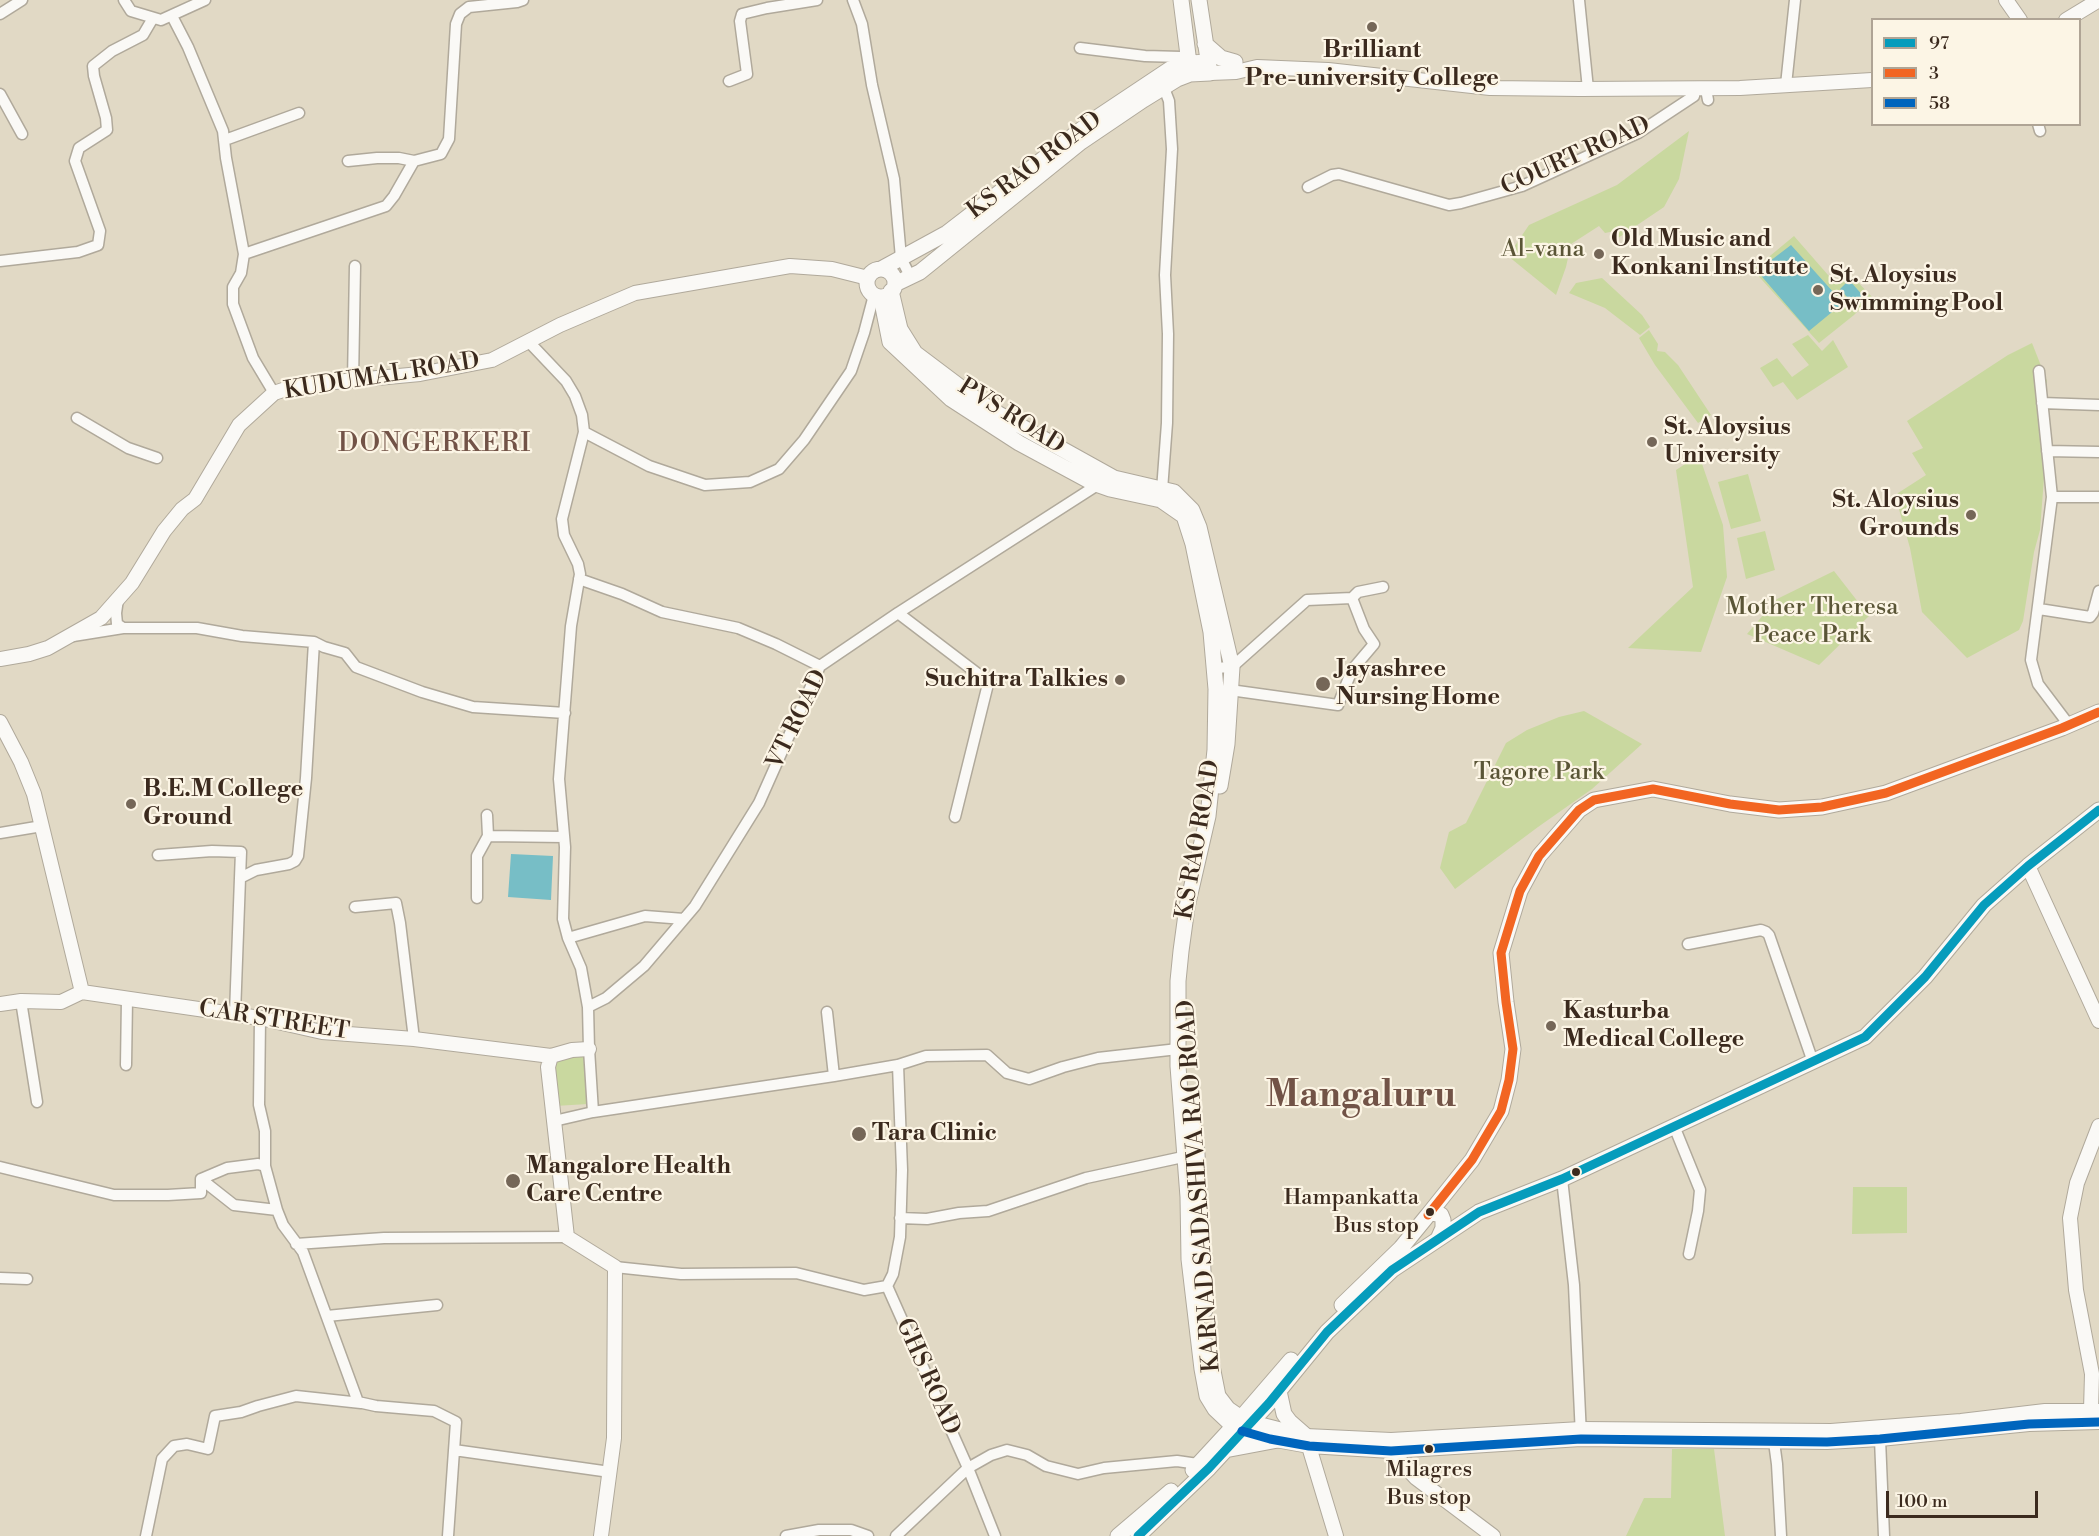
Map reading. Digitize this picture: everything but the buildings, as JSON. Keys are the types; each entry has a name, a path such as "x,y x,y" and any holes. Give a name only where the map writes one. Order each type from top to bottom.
{"main road":[{"path":"1182,0 1185,58"},
{"path":"1199,0 1209,68"},
{"path":"2006,0 2019,18"},
{"path":"2069,18 2099,0"},
{"path":"1205,44 1221,58 1257,68"},
{"name":"KS RAO ROAD","path":"874,274 946,233 1095,118 1145,93 1164,88 1177,79 1185,58"},
{"name":"KS RAO ROAD","path":"1185,58 1209,68"},
{"name":"KS RAO ROAD","path":"885,292 920,272 1145,93 1185,58"},
{"path":"1209,68 1235,62"},
{"path":"1209,68 1236,72 1257,68 1328,70 1490,87 1703,93 1871,80"},
{"name":"KUDUMAL ROAD","path":"0,659 48,648 101,618 132,583 164,531 182,509 195,499 239,425 274,393 292,387 420,374 492,360 560,325 635,293 790,266 874,274"},
{"path":"874,274 890,273 885,292"},
{"name":"PVS ROAD","path":"874,274 868,290 885,292 900,329 915,353 988,408 1104,480 1168,491"},
{"name":"KS RAO ROAD","path":"1104,480 1161,500 1184,516 1193,544 1211,632 1216,689 1214,761 1208,816 1187,907 1178,981 1178,1049 1191,1155"},
{"name":"KARNAD SADASHIVA RAO ROAD","path":"1168,491 1192,510 1199,527 1232,667 1227,744 1216,817 1192,932 1183,1004 1191,1155 1208,1347 1218,1396 1242,1424"},
{"path":"1138,1536 1225,1450 1242,1424 1322,1326 1416,1231 1472,1160 1501,1111 1509,1080 1513,1049 1501,953 1520,891 1539,856 1579,810 1594,800 1653,789 1730,804 1779,810 1822,807 1886,793 2099,712"},
{"path":"0,722 21,762 34,794 82,992"},
{"path":"1443,1195 1447,1210 1455,1215 1465,1217 1479,1212 1562,1179 1853,1045 1874,1030 1925,977 1984,906 2028,866 2099,810"},
{"path":"2028,866 2099,1021"},
{"name":"CAR STREET","path":"0,1004 21,1001 61,1002 82,992 260,1018 322,1032 414,1039 551,1056 572,1050 589,1050"},
{"path":"551,1056 548,1067 567,1237 615,1267 614,1438 601,1536"},
{"path":"1225,1450 1278,1440 1391,1446 1581,1434 1831,1431 2096,1414 2092,1374 2076,1290 2070,1218 2077,1183 2099,1126"},
{"path":"1428,1215 1436,1212 1443,1220 1443,1228 1438,1239"},
{"path":"1118,1536 1178,1485 1279,1391 1327,1332 1392,1270 1479,1212"},
{"path":"1279,1391 1284,1414 1308,1441 1336,1536"},
{"path":"1581,1434 1774,1442 1880,1439 2046,1417"},
{"path":"1242,1424 1278,1440"},
{"path":"1242,1424 1308,1441"},
{"path":"1391,1446 1416,1478 1493,1536"}],"street":[{"path":"0,14 22,0"},
{"path":"124,0 131,10 161,20 205,0"},
{"path":"348,161 399,158 414,161 441,154 449,139 456,24 460,14 469,7 523,0"},
{"path":"729,81 747,74 740,21 742,14 817,0"},
{"path":"853,0 862,24 872,86 894,179 901,258 910,276"},
{"path":"1579,0 1588,89"},
{"path":"1786,86 1795,0"},
{"path":"172,16 216,111 225,140 226,158 244,254 241,273 233,287 233,304 253,358 274,393"},
{"path":"0,261 78,252 98,246 100,231 75,161 79,148 107,130 93,66 112,51 143,35 153,18"},
{"path":"1080,48 1145,56 1185,58"},
{"path":"1164,88 1169,101 1172,149 1165,275 1168,334 1168,491"},
{"name":"COURT ROAD","path":"1308,187 1339,174 1449,205 1461,203 1522,186 1638,133 1694,96 1703,93"},
{"path":"0,94 22,134"},
{"path":"225,140 299,113"},
{"path":"244,254 386,206 414,161"},
{"path":"353,381 355,266"},
{"path":"584,432 650,466 705,485 750,482 779,469 804,440 851,371 864,333 885,292"},
{"path":"529,342 566,381 582,415 584,432 562,519 564,536 578,564 579,579 571,626 559,779 564,837 563,919 568,938 581,968 588,1007 593,1112"},
{"path":"2039,371 2052,497 2031,660 2035,678 2069,725"},
{"path":"2042,403 2099,405"},
{"path":"77,418 128,448 157,458"},
{"path":"2047,451 2099,452"},
{"name":"VT ROAD","path":"588,1007 606,998 644,966 695,906 759,803 820,666 1104,480"},
{"path":"2052,497 2099,497"},
{"path":"579,579 622,594 662,612 738,628 820,666"},
{"path":"1214,668 1232,667 1307,600 1352,598 1358,592 1383,587"},
{"path":"2038,609 2090,617 2099,591"},
{"path":"1230,690 1338,705 1352,670 1374,644 1364,629 1352,598"},
{"path":"118,599 117,624 123,628"},
{"path":"898,613 988,684 955,817"},
{"path":"70,637 123,628 197,628 242,636 314,642 345,653 356,667 422,692 472,707 565,713"},
{"path":"240,878 256,870 289,864 298,856 306,778 314,642"},
{"path":"477,898 477,856 488,836 487,814"},
{"path":"0,833 42,826"},
{"path":"488,836 564,837"},
{"path":"158,855 212,851 241,852 235,1014"},
{"path":"355,907 396,903 414,1039"},
{"path":"568,938 645,916 684,919"},
{"path":"1688,944 1761,930 1766,932 1769,935 1813,1062"},
{"path":"126,1065 128,999"},
{"path":"21,1001 37,1102"},
{"path":"827,1012 834,1076"},
{"path":"260,1018 259,1105 265,1131 265,1166 283,1225 302,1246 358,1402 361,1403"},
{"path":"554,1121 593,1112 898,1065 926,1056 987,1055 1007,1073 1029,1079 1098,1058 1178,1049"},
{"path":"615,1267 681,1275 796,1274 864,1290 887,1286 892,1275 900,1237 902,1170 898,1065"},
{"path":"1674,1126 1700,1190 1689,1254"},
{"path":"900,1218 927,1219 988,1211 1086,1179 1191,1155"},
{"path":"201,1179 227,1168 258,1164 265,1166"},
{"path":"0,1167 114,1195 201,1193 201,1179"},
{"path":"201,1179 234,1205 277,1210"},
{"path":"1562,1179 1574,1285 1581,1434"},
{"path":"302,1246 384,1238 567,1237"},
{"path":"0,1278 27,1279"},
{"name":"GHS ROAD","path":"887,1286 968,1468 995,1536"},
{"path":"327,1316 437,1305"},
{"path":"146,1536 162,1459 174,1446 187,1444 208,1449 215,1416 241,1412 296,1396 434,1411 456,1422 448,1536"},
{"path":"1880,1439 1884,1536"},
{"path":"1774,1442 1778,1464 1781,1536"},
{"path":"454,1450 610,1472"},
{"path":"896,1536 968,1468 1006,1450 1027,1455 1046,1466 1078,1474 1104,1468 1177,1461 1198,1464"},
{"path":"786,1536 819,1530 851,1530 868,1536"}],"green space":[{"name":"Al-vana","path":"1689,131 1679,179 1664,207 1618,238 1615,231 1605,233 1599,226 1571,244 1556,295 1508,256 1529,225 1617,185"},
{"name":"St. Aloysius Swimming Pool","path":"1794,236 1835,283 1845,276 1853,277 1872,297 1819,343 1753,270"},
{"path":"1602,278 1642,315 1650,327 1640,335 1605,308 1569,293 1576,283"},
{"path":"1649,330 1658,344 1657,351 1665,352 1678,365 1711,415 1698,423 1655,365 1639,338"},
{"path":"1808,335 1822,351 1833,340 1848,367 1797,400 1783,382 1773,387 1760,368 1777,358 1792,377 1809,365 1792,344"},
{"name":"St. Aloysius Grounds","path":"2032,343 2047,381 2043,398 2046,452 2040,530 2034,552 2023,621 2019,630 1967,658 1922,612 1910,548 1895,495 1926,475 1912,453 1923,448 1907,421 2008,355"},
{"path":"1699,455 1723,525 1727,577 1701,652 1628,648 1693,587 1676,470"},
{"path":"1748,474 1761,521 1731,529 1718,482"},
{"path":"1765,531 1775,570 1746,579 1737,538"},
{"name":"Mother Theresa Peace Park","path":"1834,571 1869,616 1819,665 1747,634 1777,599"},
{"name":"Tagore Park","path":"1584,711 1642,744 1592,789 1455,889 1440,868 1449,832 1466,823 1506,743 1527,730 1559,717"},
{"path":"585,1055 588,1104 555,1106 552,1057"},
{"path":"1853,1187 1907,1187 1907,1233 1852,1234"},
{"path":"1672,1449 1714,1449 1725,1536 1626,1536 1644,1498 1671,1498"}],"water":[{"name":"St. Aloysius Swimming Pool","path":"1791,245 1843,303 1809,331 1757,271"},
{"name":"St. Aloysius Swimming Pool","path":"1849,280 1866,299 1855,306 1840,289"},
{"path":"511,854 553,856 551,900 508,897"}],"transit line":[{"name":"3","path":"1428,1215 1472,1160 1501,1111 1509,1080 1513,1049 1501,953 1520,891 1539,856 1579,810 1594,800 1653,789 1730,804 1779,810 1822,807 1886,793 2062,728 2099,712"},
{"name":"97","path":"1138,1536 1209,1468 1269,1403 1327,1332 1392,1270 1479,1212 1562,1179 1865,1037 1925,977 1984,905 2028,866 2099,810"},
{"name":"58","path":"1242,1431 1309,1446 1391,1451 1581,1439 1827,1442 2029,1424 2099,1422"}],"place":[{"name":"Brilliant Pre-university College","path":"1372,27"},
{"name":"Old Music and Konkani Institute","path":"1599,254"},
{"name":"St. Aloysius Swimming Pool","path":"1818,290"},
{"name":"St. Aloysius University","path":"1652,442"},
{"name":"St. Aloysius Grounds","path":"1971,515"},
{"name":"Suchitra Talkies","path":"1120,680"},
{"name":"Jayashree Nursing Home","path":"1323,684"},
{"name":"B.E.M College Ground","path":"131,804"},
{"name":"Kasturba Medical College","path":"1551,1026"},
{"name":"Tara Clinic","path":"859,1134"},
{"name":"Mangalore Health Care Centre","path":"513,1181"},
{"name":"Hampankatta Bus stop","path":"1430,1212"},
{"name":"Milagres Bus stop","path":"1429,1449"}],"district":[{"name":"DONGERKERI","path":"435,445"},
{"name":"Mangaluru","path":"1361,1097"}]}
